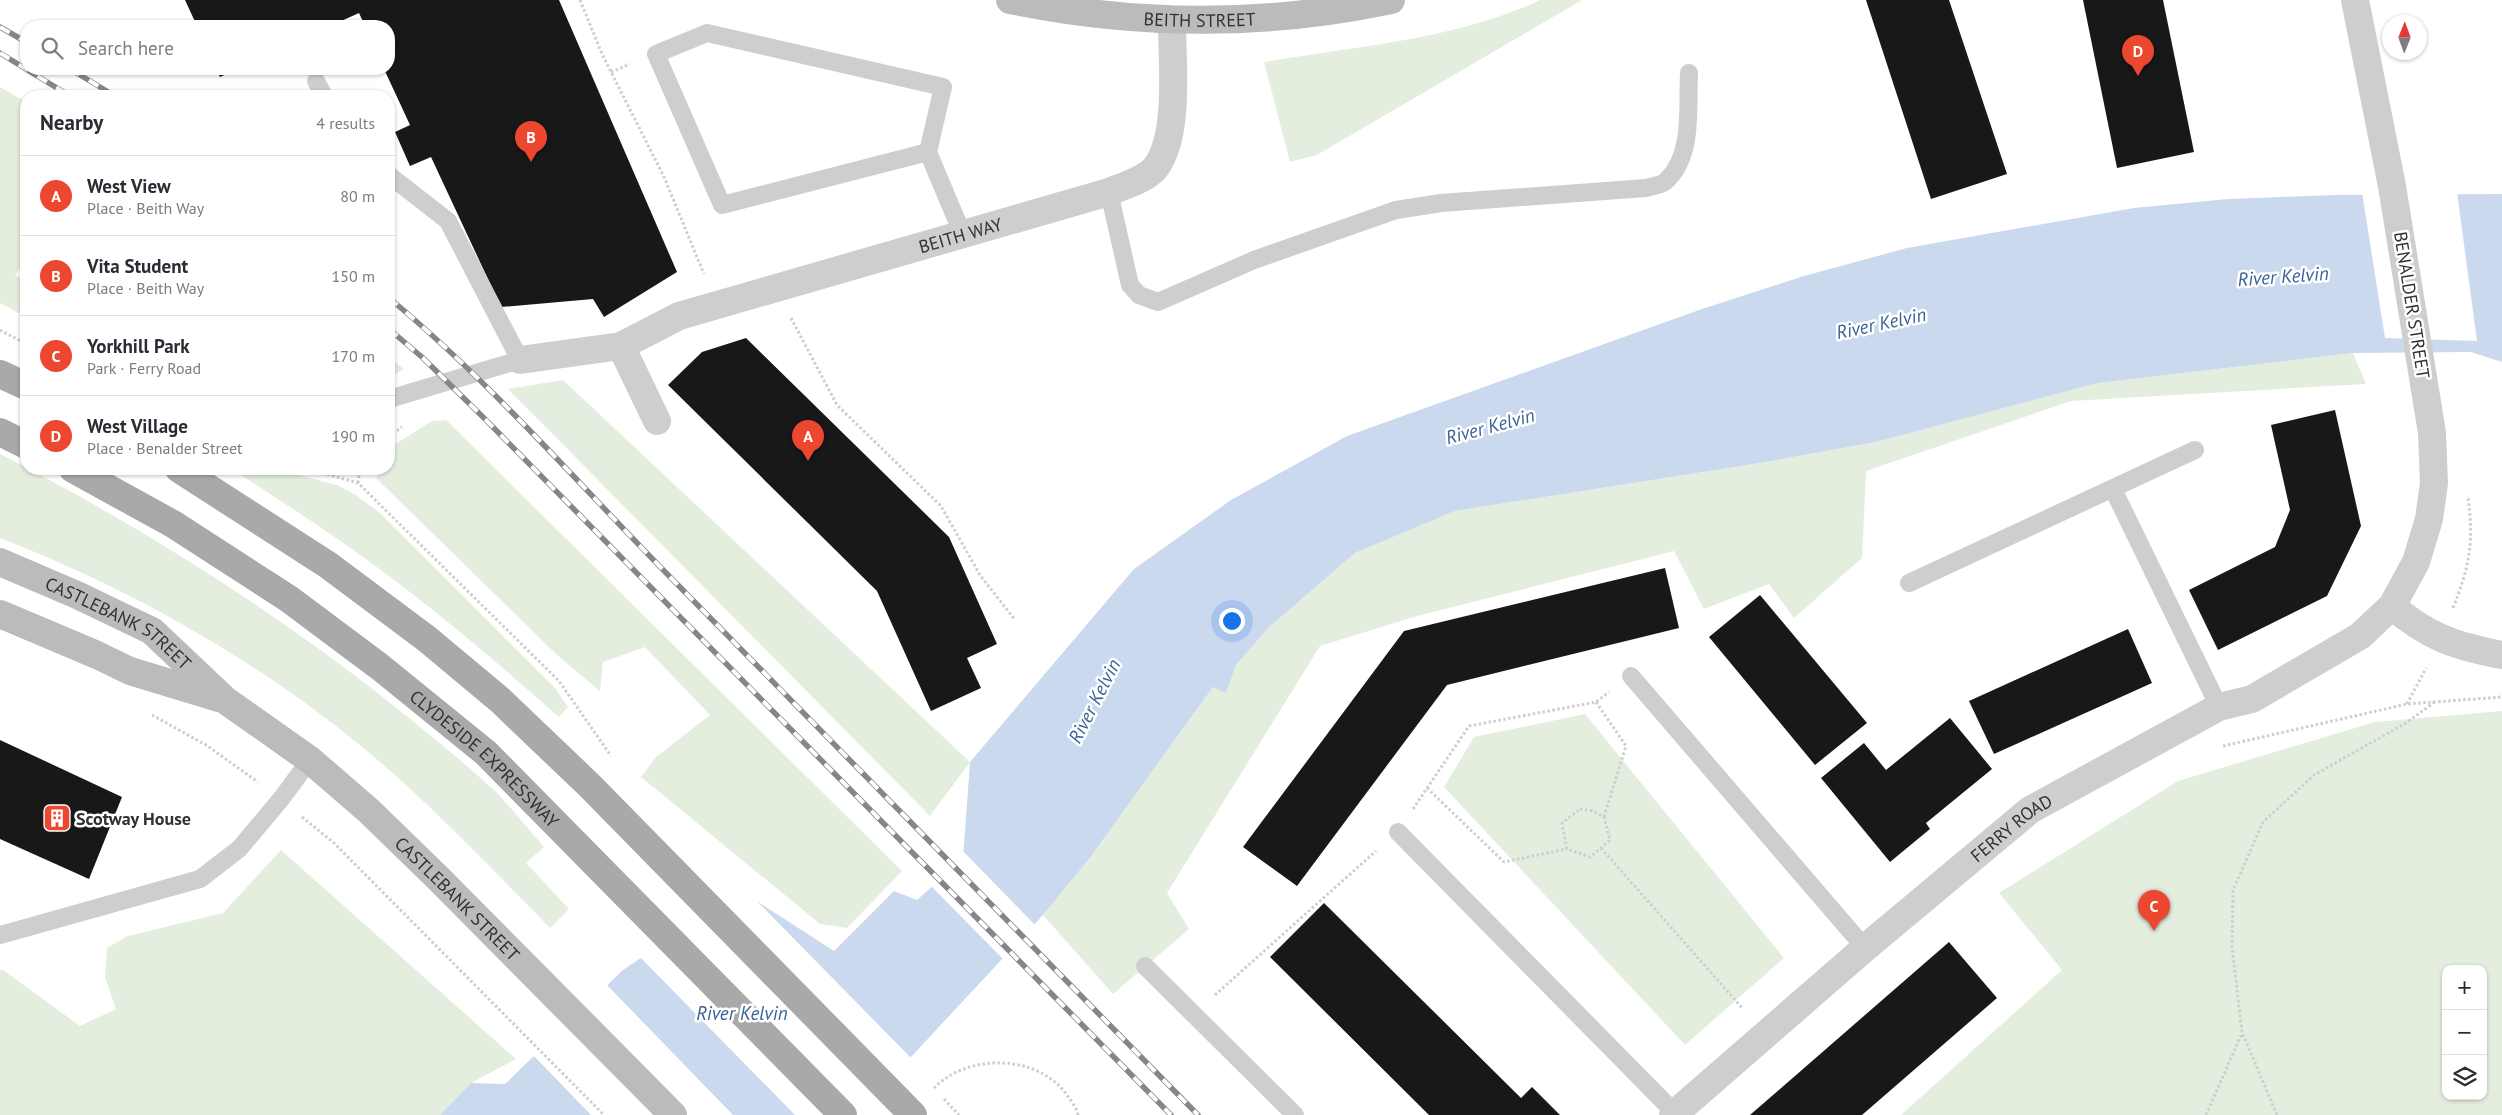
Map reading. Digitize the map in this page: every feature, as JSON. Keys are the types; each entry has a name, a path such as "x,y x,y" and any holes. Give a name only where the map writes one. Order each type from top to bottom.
{"main road":[{"name":"BEITH STREET","path":"1010,0 1057,10 1172,22 1257,18 1391,0"},
{"path":"0,374 20,383"},
{"path":"0,432 20,442"},
{"name":"CLYDESIDE EXPRESSWAY","path":"84,475 173,524 289,599 380,666 486,754 844,1115"},
{"path":"189,475 328,565 427,639 500,700 590,786 913,1115"},
{"name":"CASTLEBANK STREET","path":"0,562 77,595 152,632 225,700 310,760 369,811 547,986 673,1115"},
{"name":"CASTLEBANK STREET","path":"0,614 130,671 225,700"}],"street":[{"name":"BENALDER STREET","path":"2355,0 2392,186 2418,336 2432,433 2434,483 2429,519 2416,562 2392,606"},
{"name":"BEITH WAY","path":"520,360 621,346 679,316 716,304 1109,192 1134,182 1155,169 1167,148 1172,125 1172,22"},
{"path":"621,346 657,421"},
{"path":"2392,606 2415,626 2441,638 2467,648 2502,655"},
{"name":"FERRY ROAD","path":"1674,1114 1865,948 2030,810 2219,707 2252,699 2360,636 2392,606"}],"lane":[{"path":"928,152 722,205 656,54 707,33 943,87 928,152 962,233"},
{"path":"1109,192 1130,285 1139,295 1158,302 1254,260 1396,210 1441,203 1646,188 1666,182 1679,164 1685,145 1689,73"},
{"path":"395,180 448,222 520,360 395,397"},
{"path":"1909,583 2195,450"},
{"path":"2113,489 2219,707"},
{"path":"1631,676 1865,948"},
{"path":"0,935 200,879 239,849 282,799 310,760"},
{"path":"1398,832 1674,1114"},
{"path":"1145,966 1296,1115"}],"path":[{"path":"580,0 602,54 664,177 716,304"},
{"path":"774,287 837,405 941,506 980,575 1015,620"},
{"path":"0,330 20,341"},
{"path":"329,475 358,483 560,681 616,763"},
{"path":"358,483 359,475"},
{"path":"2220,746 2407,704 2436,700 2502,697"},
{"path":"2277,1115 2242,1032 2232,947 2233,890 2263,822 2314,774 2406,723 2436,700"},
{"path":"1428,788 1504,862 1567,849 1590,856 1610,840 1604,817 1626,746 1596,702"},
{"path":"1567,849 1562,823 1580,809 1593,811 1604,817"},
{"path":"1601,848 1766,1035"},
{"path":"512,1020 604,1115"},
{"path":"2206,1115 2242,1032"},
{"path":"958,1071 988,1063 1020,1064 1044,1074 1062,1089 1078,1115"}],"green space":[{"path":"1540,0 1582,0 1317,155 1290,162 1264,62 1441,33 1509,13"},
{"path":"0,87 20,99 20,269 15,275 20,278 20,314 0,303"},
{"path":"2353,353 2366,384 2071,401 1866,471 1862,558 1794,618 1769,584 1704,609 1674,551 1417,616 1320,646 1167,893 1189,929 1113,994 1043,915 1089,859 1213,687 1226,693 1236,665 1269,627 1355,553 1455,511 1760,463 1876,442 2098,383"},
{"path":"395,362 404,369 395,374"},
{"path":"563,380 970,762 930,816 508,389"},
{"path":"446,420 902,871 847,928 820,924 641,777 656,757 710,715 645,647 603,662 600,691 557,655 377,479 377,475 395,475 395,444 432,421"},
{"path":"0,454 20,464 20,475 40,475 100,508 198,567 339,663 384,698 481,778 513,811 544,847 526,863 569,909 550,928 405,784 360,745 264,674 162,613 55,561 0,538"},
{"path":"241,475 298,475 337,485 356,495 380,513 555,688 568,707 559,717 430,608 335,537"},
{"path":"2502,711 2502,1115 1901,1115 2062,970 1999,893 2178,781 2375,722"},
{"path":"1585,714 1784,958 1685,1045 1444,787 1474,737"},
{"path":"281,850 516,1059 471,1083 440,1115 0,1115 0,970 3,970 80,1026 116,1009 105,977 107,948 128,936 223,913"}],"water":[{"name":"River Kelvin","path":"2502,194 2502,362 2471,352 2353,353 2098,383 1876,442 1760,463 1455,511 1355,553 1269,627 1236,665 1226,693 1213,687 1089,859 1043,915 857,1115 440,1115 471,1083 505,1084 623,970 741,891 834,951 894,891 917,900 963,859 970,762 1134,569 1231,500 1347,436 1702,309 1804,276 1907,248 2134,208 2228,199 2335,195"}],"pier":[{"path":"2362,192 2457,192 2477,341 2385,338"},
{"path":"961,849 1036,926 1004,960 930,885 960,858"},
{"path":"740,888 749,893 912,1059 861,1115 795,1115 639,956"},
{"path":"605,983 733,1115 591,1115 532,1054"}],"building":[{"path":"185,0 559,0 677,272 604,317 593,299 501,307 431,157 410,166 395,132 410,125 387,75 395,75 395,20 362,20 359,13 343,20 194,20"},
{"path":"1866,0 1949,0 2007,174 1931,199"},
{"path":"2083,0 2163,0 2194,152 2117,168"},
{"path":"746,338 949,537 997,644 967,658 981,688 931,711 877,591 668,385 702,352"},
{"path":"2335,410 2361,526 2327,596 2218,650 2189,590 2275,547 2290,510 2271,425"},
{"path":"1665,568 1679,628 1447,685 1297,886 1243,847 1404,631"},
{"path":"1760,595 1867,723 1815,765 1709,637"},
{"path":"2128,629 2152,683 1994,754 1969,701"},
{"path":"1950,718 1992,769 1926,823 1930,829 1890,862 1821,778 1864,743 1886,770"},
{"name":"Scotway House","path":"0,740 122,797 89,879 0,839"},
{"path":"1324,903 1521,1098 1532,1087 1560,1115 1429,1115 1270,957"},
{"path":"1949,942 1997,998 1862,1115 1750,1115"}],"railway":[{"path":"0,27 20,39"},
{"path":"0,53 20,65"},
{"path":"36,75 60,90"},
{"path":"80,75 105,90"},
{"path":"395,303 464,365 536,437 676,583 1198,1115"},
{"path":"395,334 423,358 484,418 1171,1115"}],"place":[{"name":"West Village","path":"2138,76"},
{"name":"Vita Student","path":"531,162"},
{"name":"West View","path":"808,461"},
{"name":"Scotway House","path":"57,818"},
{"name":"Yorkhill Park","path":"2154,931"}]}
